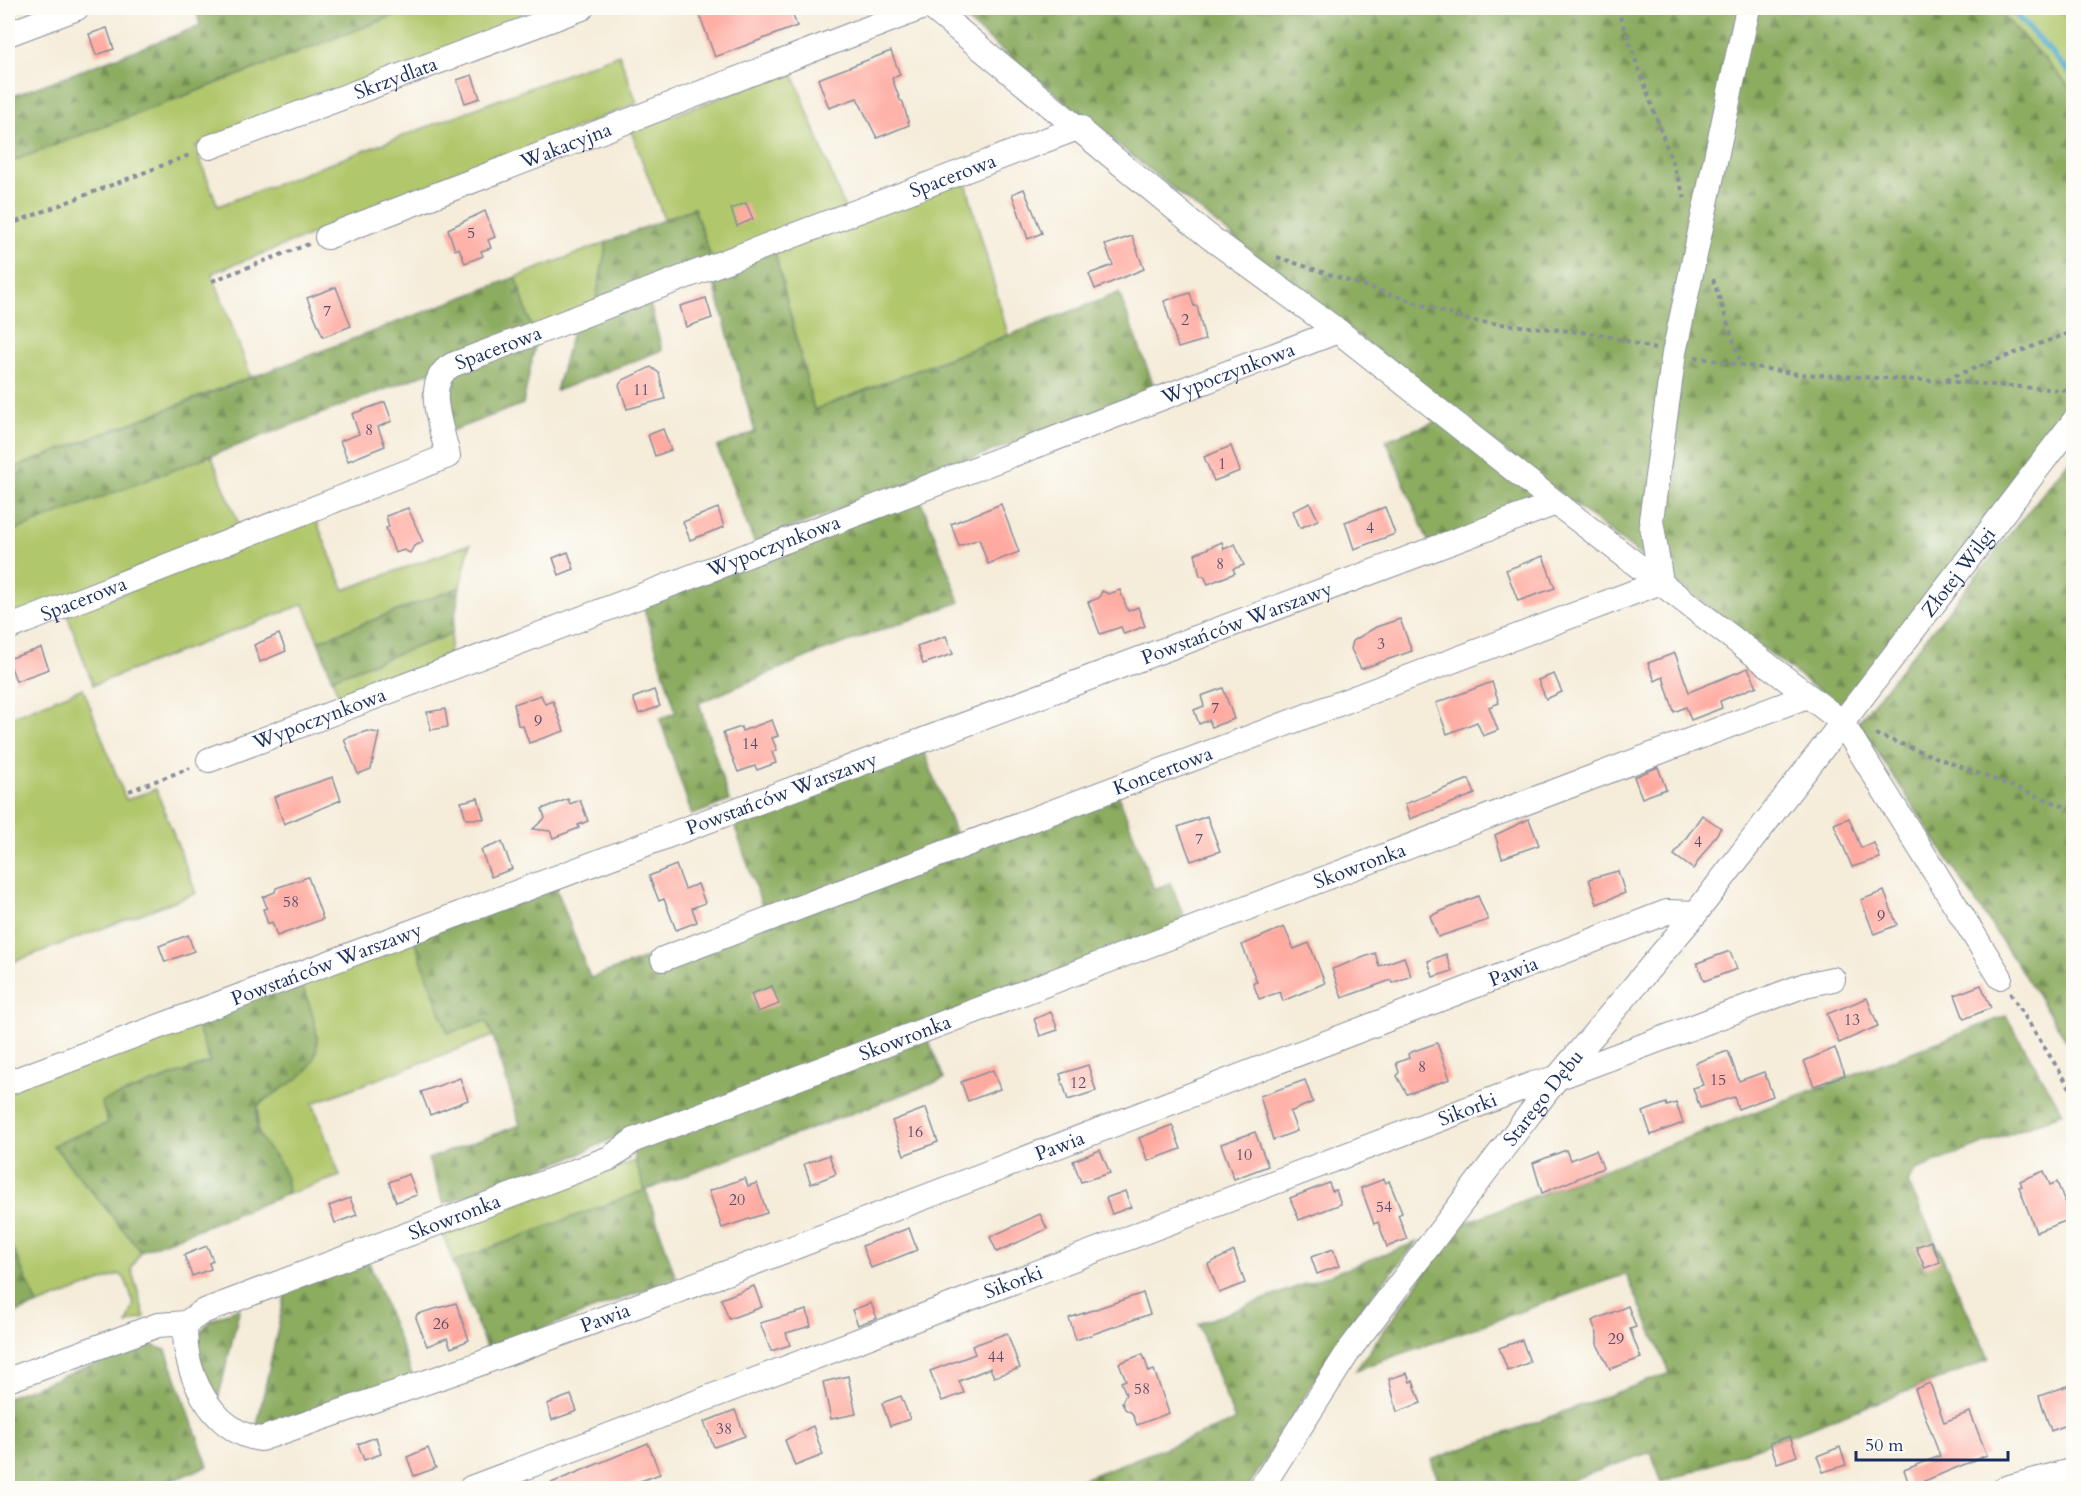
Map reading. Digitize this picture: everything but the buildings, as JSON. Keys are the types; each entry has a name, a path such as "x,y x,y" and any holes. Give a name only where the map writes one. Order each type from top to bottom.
{"street":[{"path":"8,34 77,8"},
{"name":"Skrzydlata","path":"210,147 582,8"},
{"name":"Wakacyjna","path":"327,237 921,8"},
{"path":"932,8 1080,127 1207,235 1338,331 1556,503 1841,721 2000,977"},
{"path":"1661,582 1651,520 1674,354 1748,8"},
{"name":"Spacerowa","path":"8,628 448,456 435,389 441,374 453,365 1080,127"},
{"name":"Wypoczynkowa","path":"209,760 1338,331"},
{"name":"Złotej Wilgi","path":"1841,721 2073,421"},
{"name":"Powstańców Warszawy","path":"8,1083 1556,503"},
{"name":"Koncertowa","path":"663,959 1661,582"},
{"name":"Skowronka","path":"8,1380 158,1325 186,1323 202,1312 610,1158 634,1140 1807,696"},
{"name":"Starego Dębu","path":"1261,1488 1350,1349 1557,1078 1696,913 1841,721"},
{"name":"Pawia","path":"186,1323 184,1340 197,1384 216,1415 244,1437 261,1439 476,1365 756,1262 1667,912 1696,913"},
{"name":"Sikorki","path":"471,1488 1533,1084 1557,1078 1805,985 1833,979"},
{"path":"2005,1488 2073,1470"}],"path":[{"path":"1617,8 1686,199"},
{"path":"8,225 210,147"},
{"path":"212,281 327,237"},
{"path":"1273,256 1471,321 1600,334 1674,354 1797,374 1942,381 2073,392"},
{"path":"1712,277 1741,364"},
{"path":"1942,381 2073,331"},
{"path":"1841,721 2073,810"},
{"path":"129,791 209,760"},
{"path":"2000,977 2073,1094"}],"green space":[{"path":"196,8 414,8 8,163 8,98 200,26"},
{"path":"414,8 519,8 526,23 195,147 218,206 619,54 637,103 402,200 212,273 251,377 8,470 8,163"},
{"path":"951,8 1996,8 2073,90 2073,408 1842,708 1392,363"},
{"path":"1996,8 2057,8 2073,22 2073,90"},
{"path":"792,71 845,209 712,261 694,208 664,219 631,131"},
{"path":"965,179 1008,335 814,410 775,253"},
{"path":"694,208 712,261 595,304 607,242"},
{"path":"607,242 595,304 532,329 516,277"},
{"path":"774,249 814,410 1119,293 1155,389 754,542 717,447 755,432 711,273"},
{"path":"516,277 532,329 412,379 8,533 8,470"},
{"path":"648,297 662,350 556,391 574,325"},
{"path":"536,340 523,404 451,431 441,392 451,372"},
{"path":"1443,419 1546,502 1429,543 1386,440"},
{"path":"211,455 240,527 8,621 8,533"},
{"path":"2073,456 2073,1050 1858,722"},
{"path":"920,498 960,602 814,654 699,703 729,801 692,815 660,719 676,712 643,606"},
{"path":"316,520 344,590 470,544 460,587 318,641 304,604 93,685 67,614"},
{"path":"460,587 452,634 332,678 318,641"},
{"path":"452,634 447,665 342,704 332,678"},
{"path":"83,688 126,800 156,789 196,893 8,964 8,718"},
{"path":"922,746 958,840 765,914 732,819"},
{"path":"1117,791 1154,889 1170,883 1188,925 611,1139 578,1155 444,1204 428,1159 520,1125 493,1036 486,1021 448,1033 414,939 556,887 590,978"},
{"path":"414,939 448,1033 486,1020 493,1036 313,1103 340,1176 288,1194 286,1177 276,1158 267,1151 258,1131 258,1106 273,1093 300,980"},
{"path":"300,980 316,1030 315,1054 310,1066 301,1076 258,1105 257,1114 260,1134 281,1166 288,1194 141,1251 53,1145 108,1123 101,1102 210,1062 195,1020"},
{"path":"2006,1016 2063,1113 1916,1170 1908,1182 1989,1359 1662,1483 1651,1452 1549,1488 1441,1488 1431,1460 1670,1373 1626,1274 1356,1370 1459,1225"},
{"path":"195,1020 210,1062 102,1102 109,1123 53,1145 141,1251 131,1268 145,1317 127,1324 134,1304 125,1279 120,1274 38,1305 8,1239 8,1089"},
{"path":"926,1034 944,1079 646,1190 676,1278 487,1350 453,1262 645,1190 632,1150"},
{"path":"635,1161 646,1190 453,1262 442,1231"},
{"path":"8,1239 38,1305 8,1316"},
{"path":"1417,1242 1353,1318 1248,1488 1059,1488 1235,1421 1198,1324"},
{"path":"368,1260 413,1377 256,1430 286,1290"},
{"path":"240,1307 217,1404 207,1393 195,1340 209,1321"},
{"path":"148,1344 166,1350 208,1466 153,1488 8,1488 8,1397"}],"waterway":[{"path":"2010,8 2074,77"}]}
